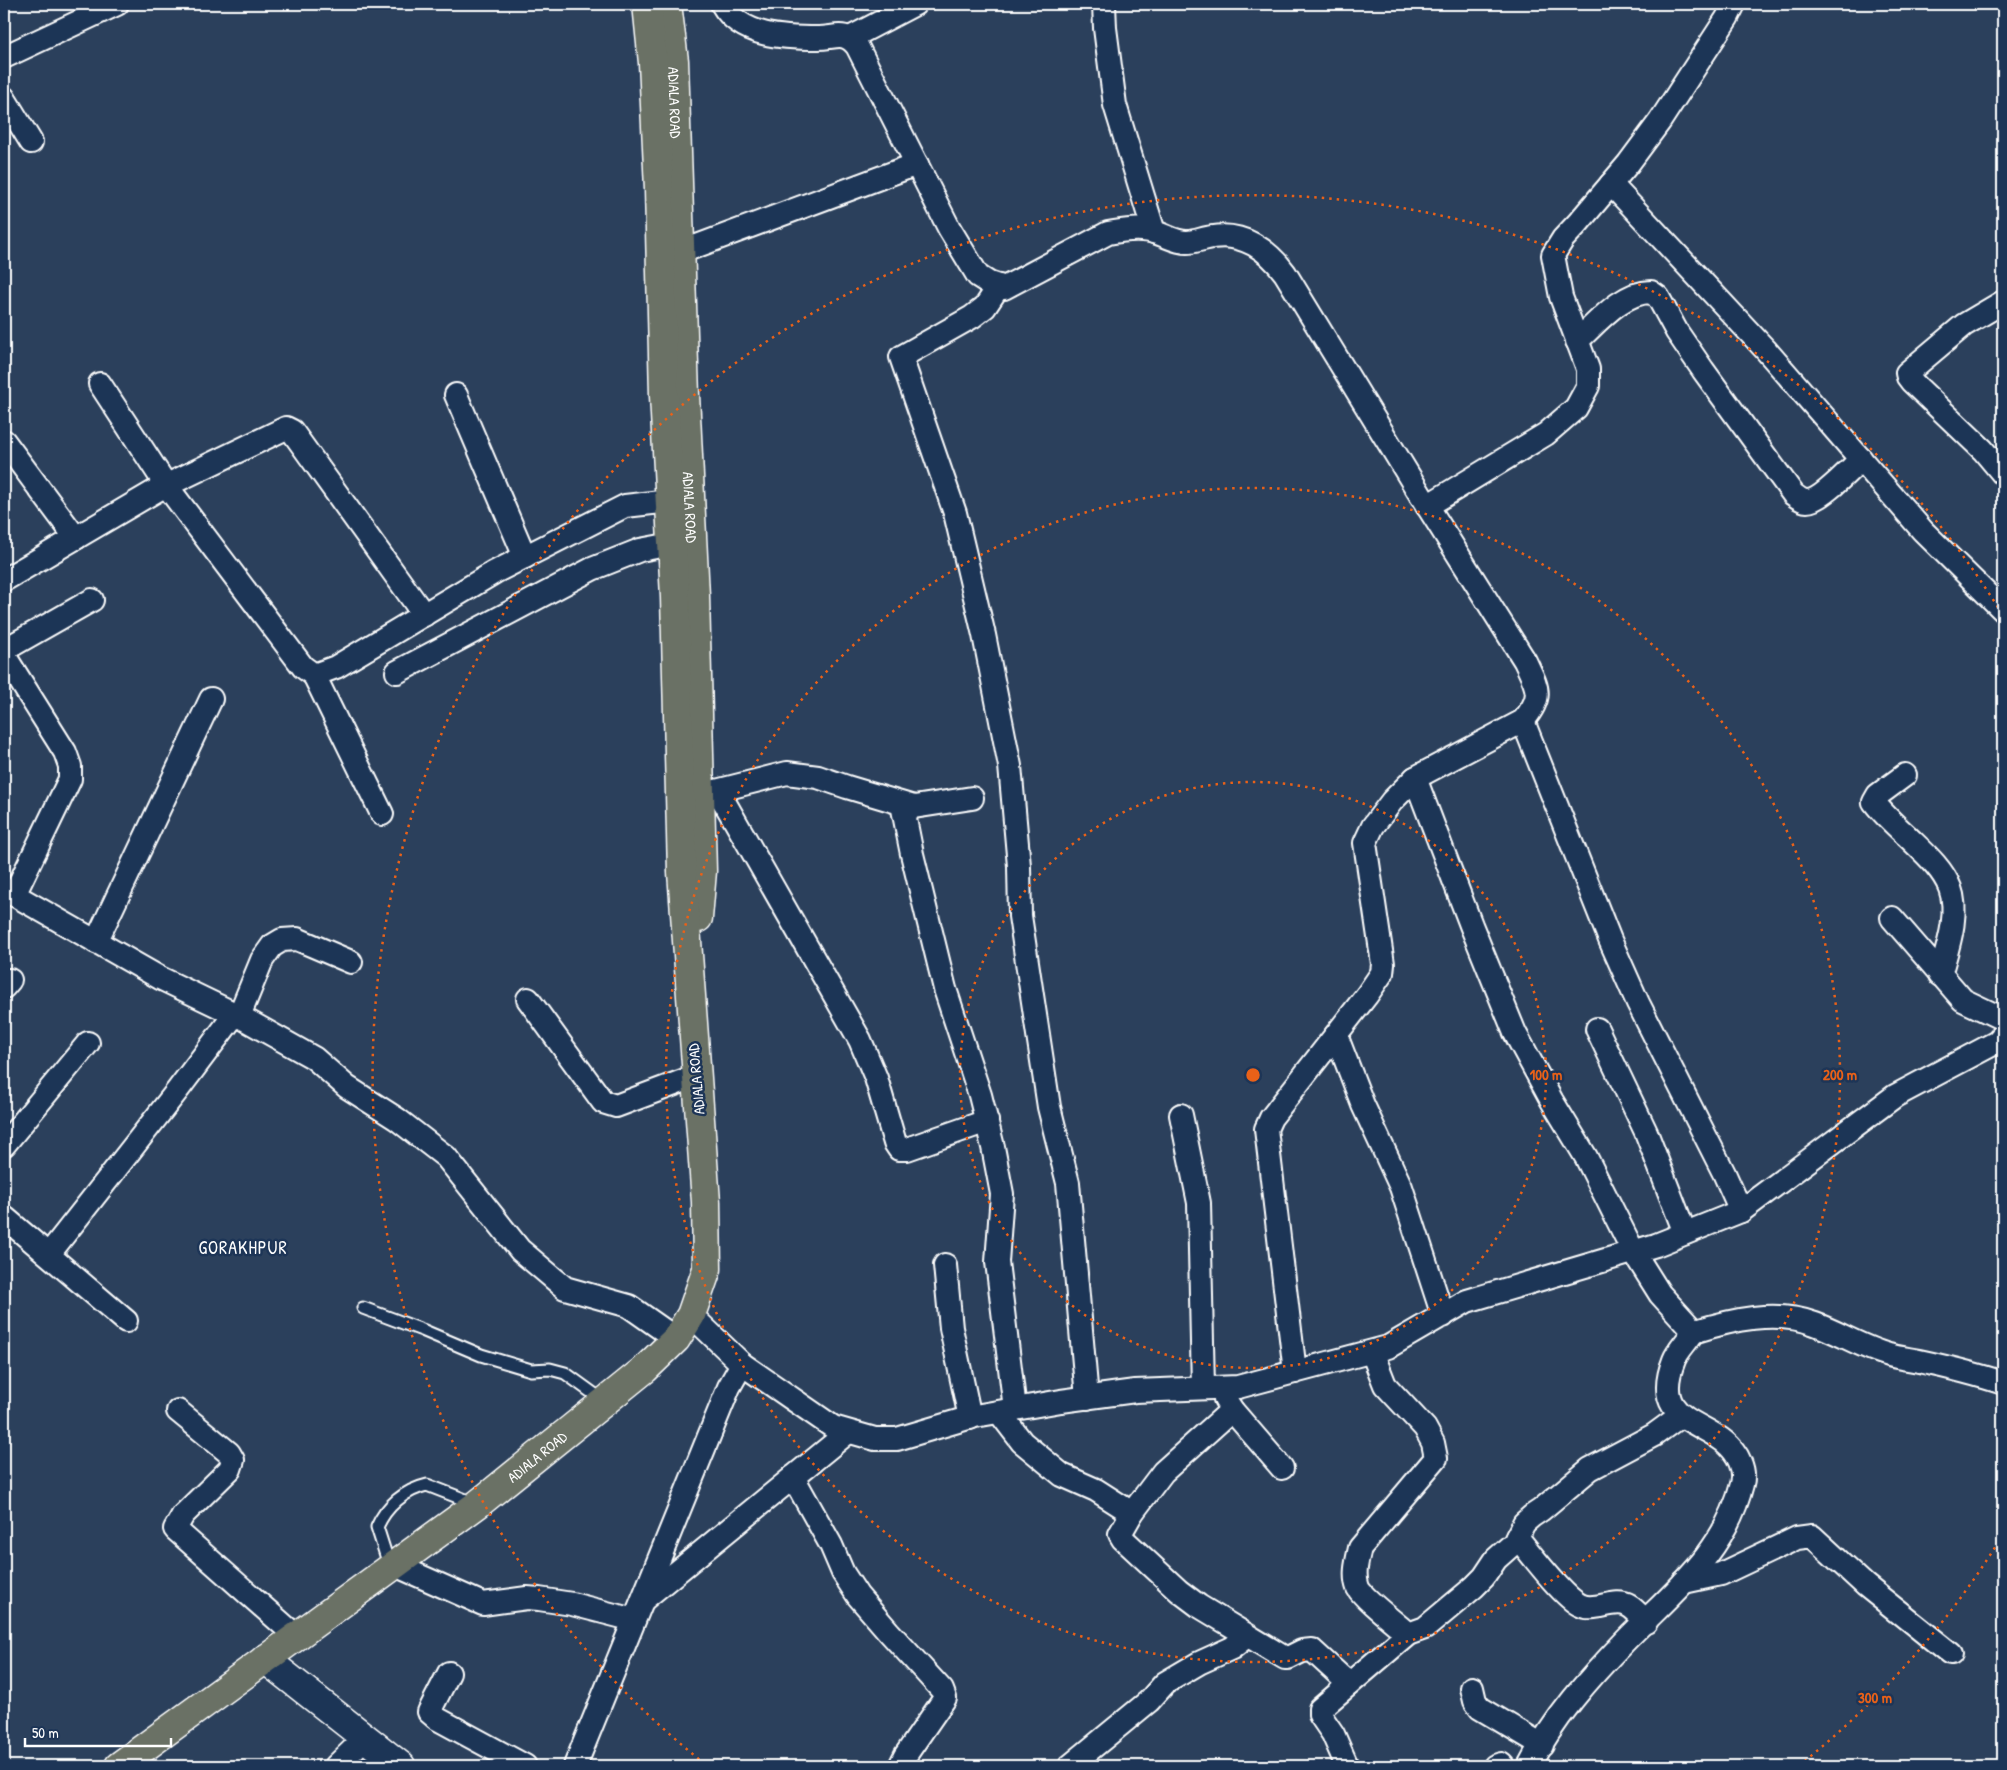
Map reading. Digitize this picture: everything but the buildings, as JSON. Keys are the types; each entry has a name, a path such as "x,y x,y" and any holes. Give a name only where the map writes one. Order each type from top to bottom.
{"main road":[{"name":"ADIALA ROAD","path":"647,4 654,73 664,396 695,596 709,793 691,1010"},
{"name":"ADIALA ROAD","path":"119,1766 478,1504 646,1369 676,1338 691,1315 707,1269 706,1202 682,872 672,544 680,501 685,395 674,61 668,4"},
{"path":"265,1660 401,1766"}],"street":[{"path":"4,57 117,4"},
{"path":"722,4 739,24 759,33 772,36 820,38 839,36 850,38 915,4"},
{"path":"1104,4 1115,105 1154,232"},
{"path":"1427,506 1546,434 1576,408 1588,386 1588,369 1561,297 1553,255 1563,239 1611,184 1660,121 1727,18 1734,4"},
{"path":"850,38 857,46 949,228 978,276 1004,288 1108,233 1124,230 1154,232 1187,242 1214,236 1228,236 1245,240 1261,249 1278,263 1427,506 1525,661 1535,682 1538,697 1532,710 1522,721 1414,778 1387,807 1373,826 1365,843 1383,964 1382,973 1368,995 1271,1118 1266,1129 1295,1372"},
{"path":"4,98 31,142"},
{"path":"681,252 917,164"},
{"path":"1611,184 1765,349 1924,531 2003,610"},
{"path":"998,286 986,306 901,357 955,513 984,635 1010,766 1020,916 1049,1107 1068,1182 1087,1398"},
{"path":"1577,341 1624,299 1641,292 1651,292 1658,297 1677,332 1703,370 1793,494 1804,501 1810,501 1821,495 1862,459"},
{"path":"2003,302 1964,325 1907,373 1911,381 1983,450 2003,474"},
{"path":"100,384 166,485 303,668 314,675 382,814"},
{"path":"456,395 525,557"},
{"path":"4,580 166,485 286,428 292,431 424,615"},
{"path":"4,441 76,538"},
{"path":"314,675 336,667 495,572 625,506 680,501"},
{"path":"397,672 592,569 640,550 672,544"},
{"path":"4,650 92,600"},
{"path":"4,655 65,752 70,766 70,779 9,892 160,978 237,1015 314,1058 347,1087 397,1119 446,1157 520,1250 565,1288 629,1306 676,1338"},
{"path":"96,942 211,699"},
{"path":"1522,721 1638,1003 1724,1173 1740,1211"},
{"path":"972,798 914,807 818,777 798,773 787,773 709,793 860,1040 876,1078 895,1143 899,1149 907,1149 987,1121"},
{"path":"1904,774 1878,795 1874,802 1927,856 1945,879 1950,889 1951,929 1940,975"},
{"path":"1414,778 1515,1033 1552,1101 1586,1157 1633,1251 1660,1294 1690,1327 1692,1332"},
{"path":"902,804 912,854 945,989 980,1095 1002,1194 997,1262 1007,1410 1022,1442 1062,1475 1096,1490 1132,1513"},
{"path":"1892,918 1963,1000 2003,1019"},
{"path":"49,1254 237,1015 262,960 272,946 282,940 297,939 351,962"},
{"path":"528,999 603,1102 616,1106 696,1076"},
{"path":"1597,1029 1646,1132 1686,1233"},
{"path":"1336,1035 1363,1105 1401,1187 1443,1316"},
{"path":"691,1315 742,1364 833,1427 847,1433 875,1439 898,1439 970,1418 1007,1410 1135,1391 1238,1387 1388,1348 1467,1301 1633,1251 1686,1233 1740,1211 1895,1096 1997,1042 2003,1035"},
{"path":"4,1145 88,1043"},
{"path":"1181,1115 1199,1203 1210,1388 1232,1410 1282,1468"},
{"path":"4,1217 126,1321"},
{"path":"945,1265 951,1328 970,1418"},
{"path":"1529,1766 1566,1707 1700,1565 1725,1530 1743,1482 1743,1469 1731,1446 1718,1436 1680,1416 1670,1398 1668,1383 1674,1360 1692,1332 1714,1325 1752,1318 1781,1316 1815,1324 1889,1355 1983,1376 2003,1383"},
{"path":"1372,1352 1385,1385 1425,1428 1436,1458 1360,1548 1355,1569 1358,1588 1408,1634"},
{"path":"575,1766 728,1387 742,1364"},
{"path":"1232,1410 1163,1472 1132,1513 1120,1534 1123,1540 1179,1591 1247,1636 1285,1658 1302,1651 1312,1650 1349,1684"},
{"path":"178,1411 229,1453 233,1460 230,1469 183,1515 175,1529 297,1637"},
{"path":"1347,1766 1333,1734 1320,1715 1320,1709 1408,1634 1425,1628 1454,1605 1484,1577 1489,1568 1517,1538 1524,1523 1532,1516 1590,1469 1654,1435 1680,1416"},
{"path":"392,1567 483,1604 527,1598 637,1611 847,1433"},
{"path":"793,1477 831,1545 843,1573 853,1588 889,1632 942,1690 945,1696 900,1766"},
{"path":"1684,1582 1722,1574 1797,1538 1812,1536 1865,1585 1951,1654"},
{"path":"1517,1538 1569,1597 1581,1606 1593,1608 1618,1603 1627,1604 1646,1622"},
{"path":"1070,1766 1150,1701 1165,1683 1198,1663 1232,1648 1247,1636"},
{"path":"449,1673 429,1712 436,1718 525,1766"},
{"path":"1472,1688 1475,1701 1480,1708 1542,1745"},
{"path":"336,1766 365,1738"},
{"path":"1495,1766 1501,1764 1503,1766"}],"lane":[{"path":"363,1308 422,1330 480,1355 531,1370 550,1369 565,1373 605,1402"},
{"path":"392,1567 378,1527 385,1512 409,1491 427,1485 478,1504"}],"district":[{"name":"GORAKHPUR","path":"243,1247"}]}
